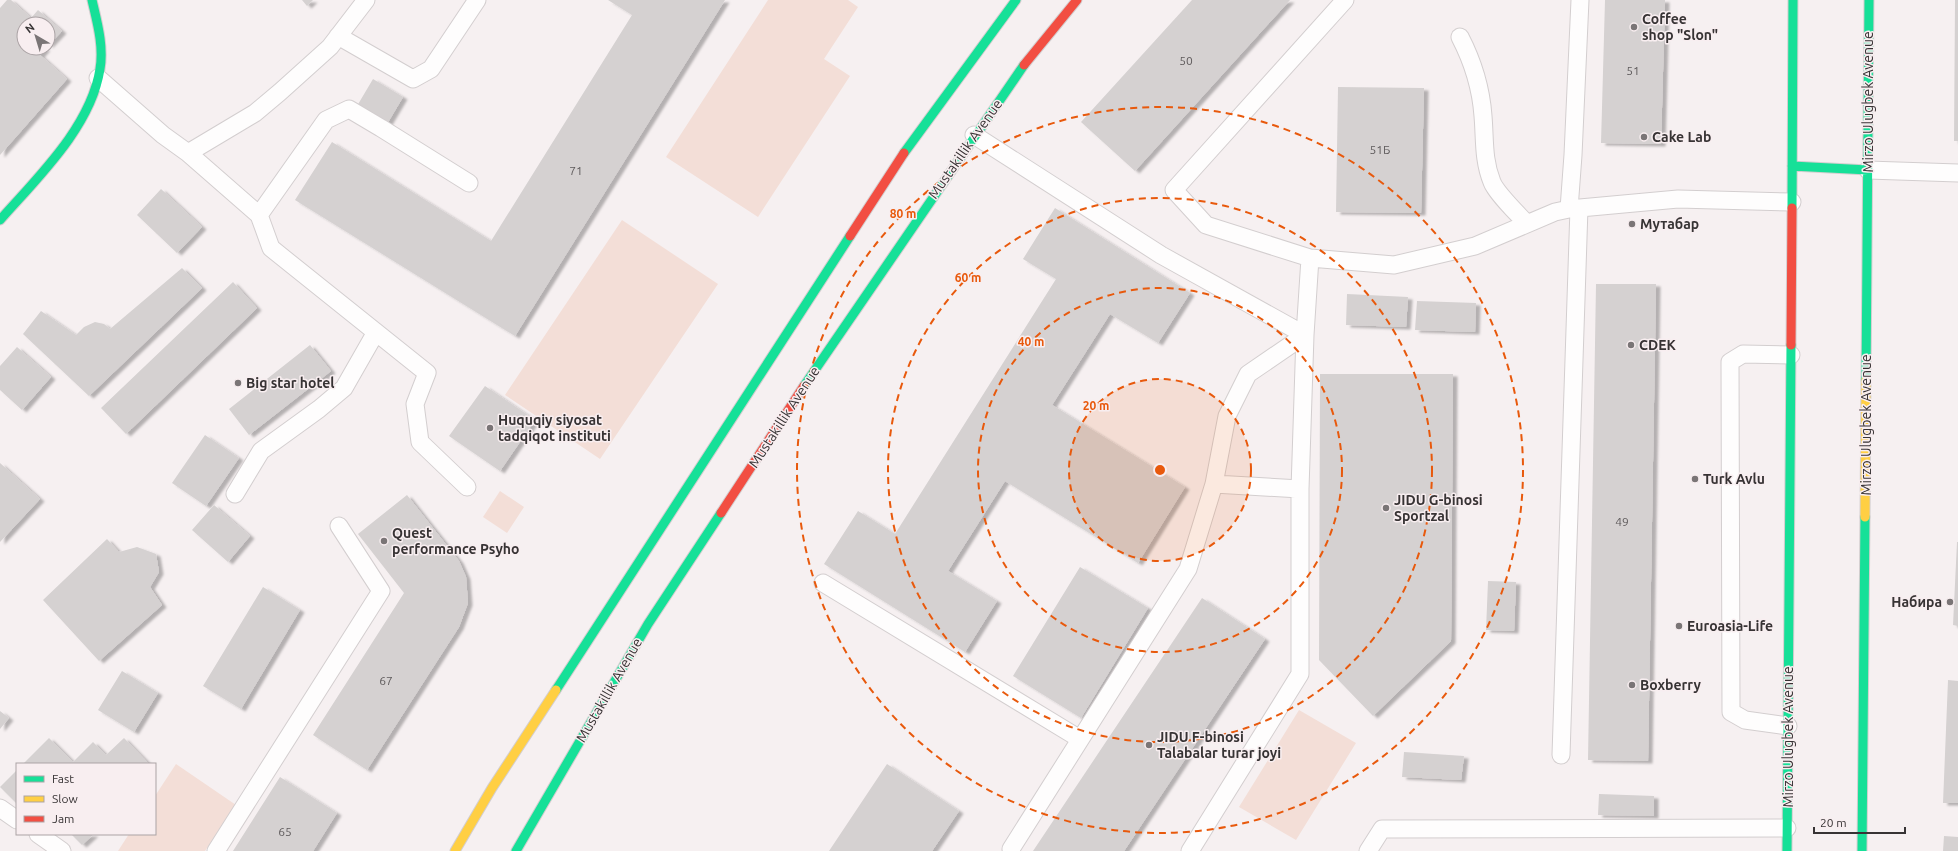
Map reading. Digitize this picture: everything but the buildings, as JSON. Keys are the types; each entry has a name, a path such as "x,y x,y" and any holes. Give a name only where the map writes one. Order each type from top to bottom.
{"main road":[{"path":"0,220 59,151 88,104 98,78 100,57 92,0"},
{"path":"455,851 492,788 911,143 1016,0"},
{"name":"Mustakillik Avenue","path":"516,851 648,624 827,351 974,135 1033,53 1077,0"},
{"name":"Mirzo Ulugbek Avenue","path":"1787,851 1793,0"},
{"name":"Mirzo Ulugbek Avenue","path":"1862,851 1869,0"},
{"path":"1792,166 1868,170"}],"lane":[{"path":"188,153 256,113 330,47 366,0"},
{"path":"338,36 413,79 431,69 477,0"},
{"path":"1345,0 1174,190 1206,225 1310,258 1394,265 1475,246 1555,212 1574,208 1678,199 1792,202"},
{"path":"1562,755 1574,208 1573,155 1580,0"},
{"path":"1460,37 1470,57 1481,93 1483,147 1492,184 1527,224"},
{"path":"98,78 163,136 188,153 259,215 271,248 427,373 415,404 420,442 467,487"},
{"path":"259,215 326,120 349,110 381,128 469,183"},
{"path":"974,135 1161,255 1304,335"},
{"path":"1868,170 1958,173"},
{"path":"1190,851 1300,674 1300,490 1304,335 1310,258"},
{"path":"235,494 261,451 319,409 344,388 376,332"},
{"path":"1011,848 1188,569 1214,484 1227,416 1248,374 1304,335"},
{"path":"1788,726 1745,720 1731,712 1730,362 1743,354 1791,355"},
{"path":"1214,484 1300,490"},
{"path":"216,851 381,591 339,526"},
{"path":"823,582 1080,739"},
{"path":"0,808 16,819"},
{"path":"1368,851 1382,829 1787,828"},
{"path":"39,835 62,851"}],"shaded area":[{"path":"768,0 848,0 858,7 824,59 850,76 758,217 666,157"},
{"path":"622,220 718,284 600,459 505,395"},
{"path":"500,491 524,507 507,533 483,517"},
{"path":"1299,710 1356,743 1296,840 1239,807"},
{"path":"176,764 236,805 205,851 118,851 128,835 156,835 156,794"}],"traffic: fast":[{"path":"0,220 46,169 74,131 86,111 95,90 100,69 101,52 92,0"},
{"path":"904,153 1016,0"},
{"path":"1792,208 1793,0"},
{"path":"1866,380 1869,0"},
{"path":"804,386 1024,65"},
{"path":"1792,166 1868,170"},
{"path":"556,690 850,236"},
{"path":"1787,851 1791,345"},
{"path":"516,851 648,624 721,513"},
{"path":"1862,851 1865,517"}],"traffic: slow":[{"path":"1865,517 1866,380"},
{"path":"455,851 492,788 556,690"}],"traffic: jam":[{"path":"1024,65 1077,0"},
{"path":"850,236 904,153"},
{"path":"1791,345 1792,208"},
{"path":"721,513 804,386"}],"place":[{"name":"Coffee shop \"Slon\"","path":"1634,27"},
{"name":"Cake Lab","path":"1644,137"},
{"name":"Мутабар","path":"1632,224"},
{"name":"CDEK","path":"1631,345"},
{"name":"Big star hotel","path":"238,383"},
{"name":"Huquqiy siyosat tadqiqot instituti","path":"490,428"},
{"name":"Turk Avlu","path":"1695,479"},
{"name":"JIDU G-binosi Sportzal","path":"1386,508"},
{"name":"Quest performance Psyho","path":"384,541"},
{"name":"Набира","path":"1950,602"},
{"name":"Euroasia-Life","path":"1679,626"},
{"name":"Boxberry","path":"1632,685"},
{"name":"JIDU F-binosi Talabalar turar joyi","path":"1149,745"}]}
